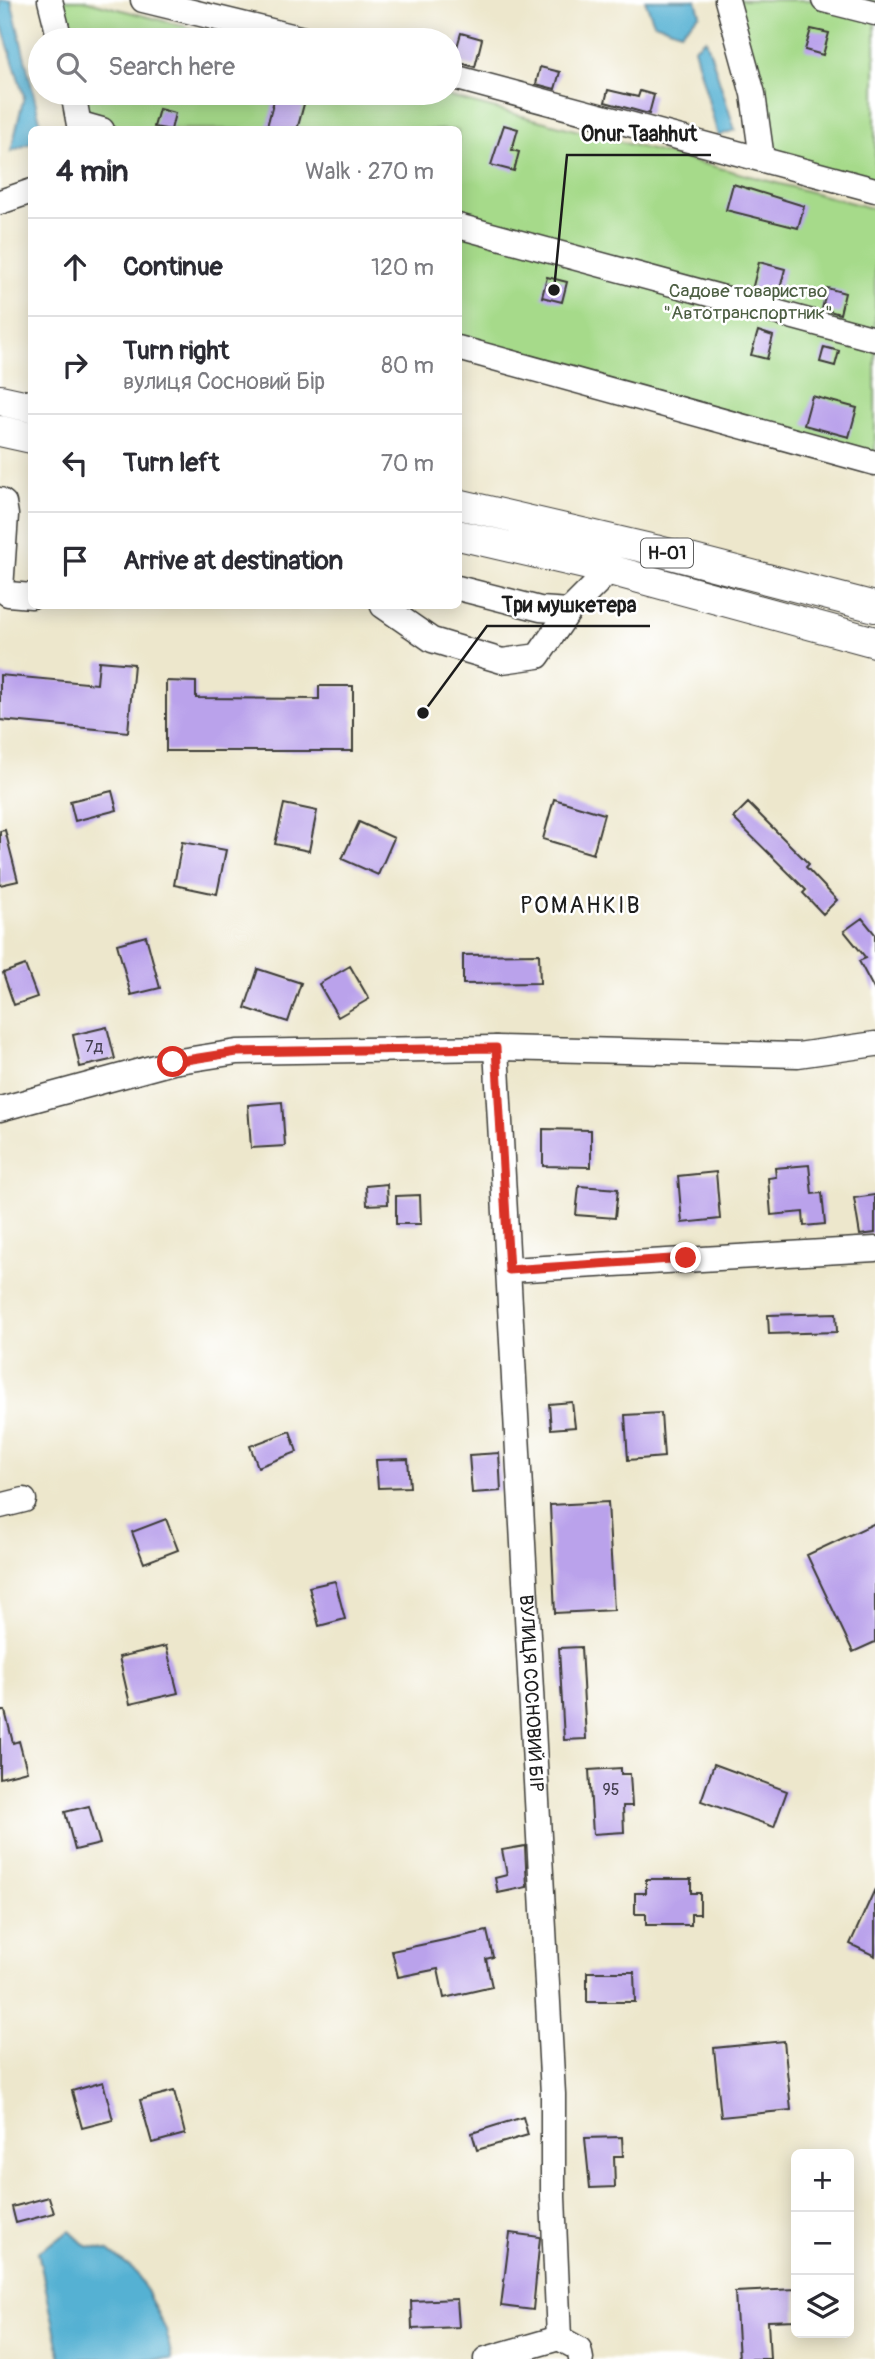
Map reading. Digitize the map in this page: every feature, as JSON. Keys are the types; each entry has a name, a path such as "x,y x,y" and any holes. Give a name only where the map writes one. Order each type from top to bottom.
{"main road":[{"path":"0,400 28,406"},
{"path":"0,431 28,437"},
{"name":"Н-01","path":"462,505 654,550 875,607"},
{"name":"Н-01","path":"462,536 610,569 875,642"}],"street":[{"path":"50,0 57,28"},
{"path":"143,0 258,28"},
{"path":"727,0 753,94 762,159"},
{"path":"824,0 875,13"},
{"path":"462,79 875,190"},
{"path":"78,105 87,126"},
{"path":"0,202 28,192"},
{"path":"462,227 875,339"},
{"path":"462,349 875,463"},
{"path":"0,500 4,503 6,515 1,589 8,594 28,596"},
{"path":"387,609 432,640 502,661 538,656 569,611 610,569"},
{"path":"462,589 540,608 569,611"},
{"path":"0,1109 173,1062 237,1052 496,1048 798,1055 875,1044"},
{"name":"ВУЛИЦЯ СОСНОВИЙ БІР","path":"496,1048 554,2094 553,2197 570,2346"},
{"path":"509,1270 875,1249"},
{"path":"492,2358 570,2346"}],"green space":[{"path":"50,0 84,0 190,28 57,28"},
{"path":"727,0 875,0 875,190 762,159"},
{"name":"Садове товариство \"Автотранспортник\"","path":"462,100 875,209 875,465 462,350 462,126 78,126 75,105 462,105"}],"water":[{"path":"0,0 11,0 28,71 28,105 36,105 41,126 28,126 28,144 11,151 24,96 0,20"},
{"path":"645,0 696,0 700,14 681,32 654,23"},
{"path":"706,39 735,130 718,136 694,48"},
{"path":"70,2231 86,2246 109,2251 137,2273 166,2330 172,2359 61,2359 38,2252"}],"building":[{"path":"811,29 829,33 823,55 805,50"},
{"path":"462,33 482,39 475,67 462,63"},
{"path":"540,67 560,72 555,89 536,84"},
{"path":"608,90 638,97 640,91 654,95 649,114 605,102"},
{"path":"273,105 304,105 298,126 267,126"},
{"path":"159,109 175,113 172,126 154,126"},
{"path":"504,125 518,129 512,150 519,152 514,171 491,165"},
{"path":"733,184 804,206 798,228 726,210"},
{"path":"759,262 785,269 778,297 752,290"},
{"path":"547,277 567,282 562,302 542,297"},
{"path":"827,288 845,293 840,314 822,309"},
{"path":"758,331 773,336 767,359 751,355"},
{"path":"824,347 839,351 835,366 820,362"},
{"path":"812,396 857,408 849,437 804,425"},
{"path":"99,661 134,664 128,732 0,720 0,675 97,684"},
{"path":"166,681 196,682 196,698 319,699 319,686 353,686 353,751 166,751"},
{"path":"112,791 117,810 75,821 70,801"},
{"path":"554,799 604,814 593,854 543,839"},
{"path":"748,803 809,864 806,867 837,900 823,914 803,893 806,890 733,818"},
{"path":"284,804 317,811 309,851 275,844"},
{"path":"359,822 394,838 378,875 342,859"},
{"path":"5,830 18,881 0,885 0,831"},
{"path":"182,842 226,850 217,894 174,885"},
{"path":"862,918 875,934 875,991 859,961 866,958 844,931"},
{"path":"146,936 160,988 131,995 117,944"},
{"path":"539,954 540,983 463,984 463,955"},
{"path":"25,965 37,997 14,1005 3,973"},
{"path":"350,966 369,999 338,1017 319,984"},
{"path":"258,969 301,983 288,1022 245,1008"},
{"path":"107,1027 115,1059 80,1067 73,1035"},
{"path":"282,1102 285,1146 251,1148 248,1105"},
{"path":"543,1129 591,1130 591,1167 543,1166"},
{"path":"809,1165 812,1194 822,1193 825,1224 804,1226 803,1212 771,1215 768,1178 776,1177 775,1168"},
{"path":"716,1172 720,1219 682,1223 678,1176"},
{"path":"387,1184 388,1204 367,1205 366,1186"},
{"path":"579,1186 618,1189 615,1218 576,1215"},
{"path":"420,1195 421,1224 396,1224 396,1196"},
{"path":"875,1195 875,1233 860,1235 854,1198"},
{"path":"836,1313 837,1332 769,1334 768,1315"},
{"path":"572,1402 575,1427 551,1429 549,1404"},
{"path":"661,1413 664,1457 628,1460 625,1415"},
{"path":"290,1431 297,1452 258,1467 250,1446"},
{"path":"499,1453 501,1491 472,1493 469,1455"},
{"path":"408,1459 410,1487 378,1488 376,1460"},
{"path":"608,1502 614,1610 555,1613 550,1505"},
{"path":"166,1519 178,1550 144,1563 132,1532"},
{"path":"875,1523 875,1642 853,1652 807,1555"},
{"path":"335,1581 345,1619 319,1626 309,1587"},
{"path":"166,1646 178,1693 130,1704 119,1657"},
{"path":"581,1647 586,1739 564,1740 559,1648"},
{"path":"0,1711 5,1711 13,1743 19,1741 27,1771 0,1778"},
{"path":"714,1764 787,1791 774,1827 701,1801"},
{"path":"621,1768 621,1774 630,1774 632,1806 623,1806 624,1832 593,1834 589,1770"},
{"path":"89,1806 100,1844 75,1850 65,1812"},
{"path":"525,1846 527,1887 498,1893 495,1878 507,1875 502,1850"},
{"path":"646,1879 691,1879 691,1893 700,1893 700,1914 691,1914 691,1925 646,1925 646,1914 635,1914 635,1893 646,1893"},
{"path":"875,1889 875,1956 850,1944"},
{"path":"487,1931 493,1957 486,1959 492,1987 444,1998 438,1969 398,1977 392,1951"},
{"path":"587,1972 634,1972 635,2002 587,2002"},
{"path":"784,2041 791,2110 721,2117 714,2048"},
{"path":"103,2082 113,2120 82,2128 72,2091"},
{"path":"174,2091 185,2134 152,2143 140,2100"},
{"path":"523,2117 528,2135 477,2150 472,2133"},
{"path":"622,2137 623,2156 614,2156 615,2187 590,2188 585,2138"},
{"path":"49,2197 54,2213 16,2223 12,2207"},
{"path":"510,2233 540,2237 533,2310 501,2306"},
{"path":"791,2289 791,2320 768,2321 770,2359 739,2359 735,2292"},
{"path":"457,2299 459,2327 412,2329 411,2301"}],"place":[{"name":"Onur Taahhut","path":"554,290"},
{"name":"Три мушкетера","path":"423,713"}],"district":[{"name":"РОМАНКІВ","path":"581,905"}],"route":[{"path":"173,1062 237,1052 496,1048 509,1270 686,1258"}]}
